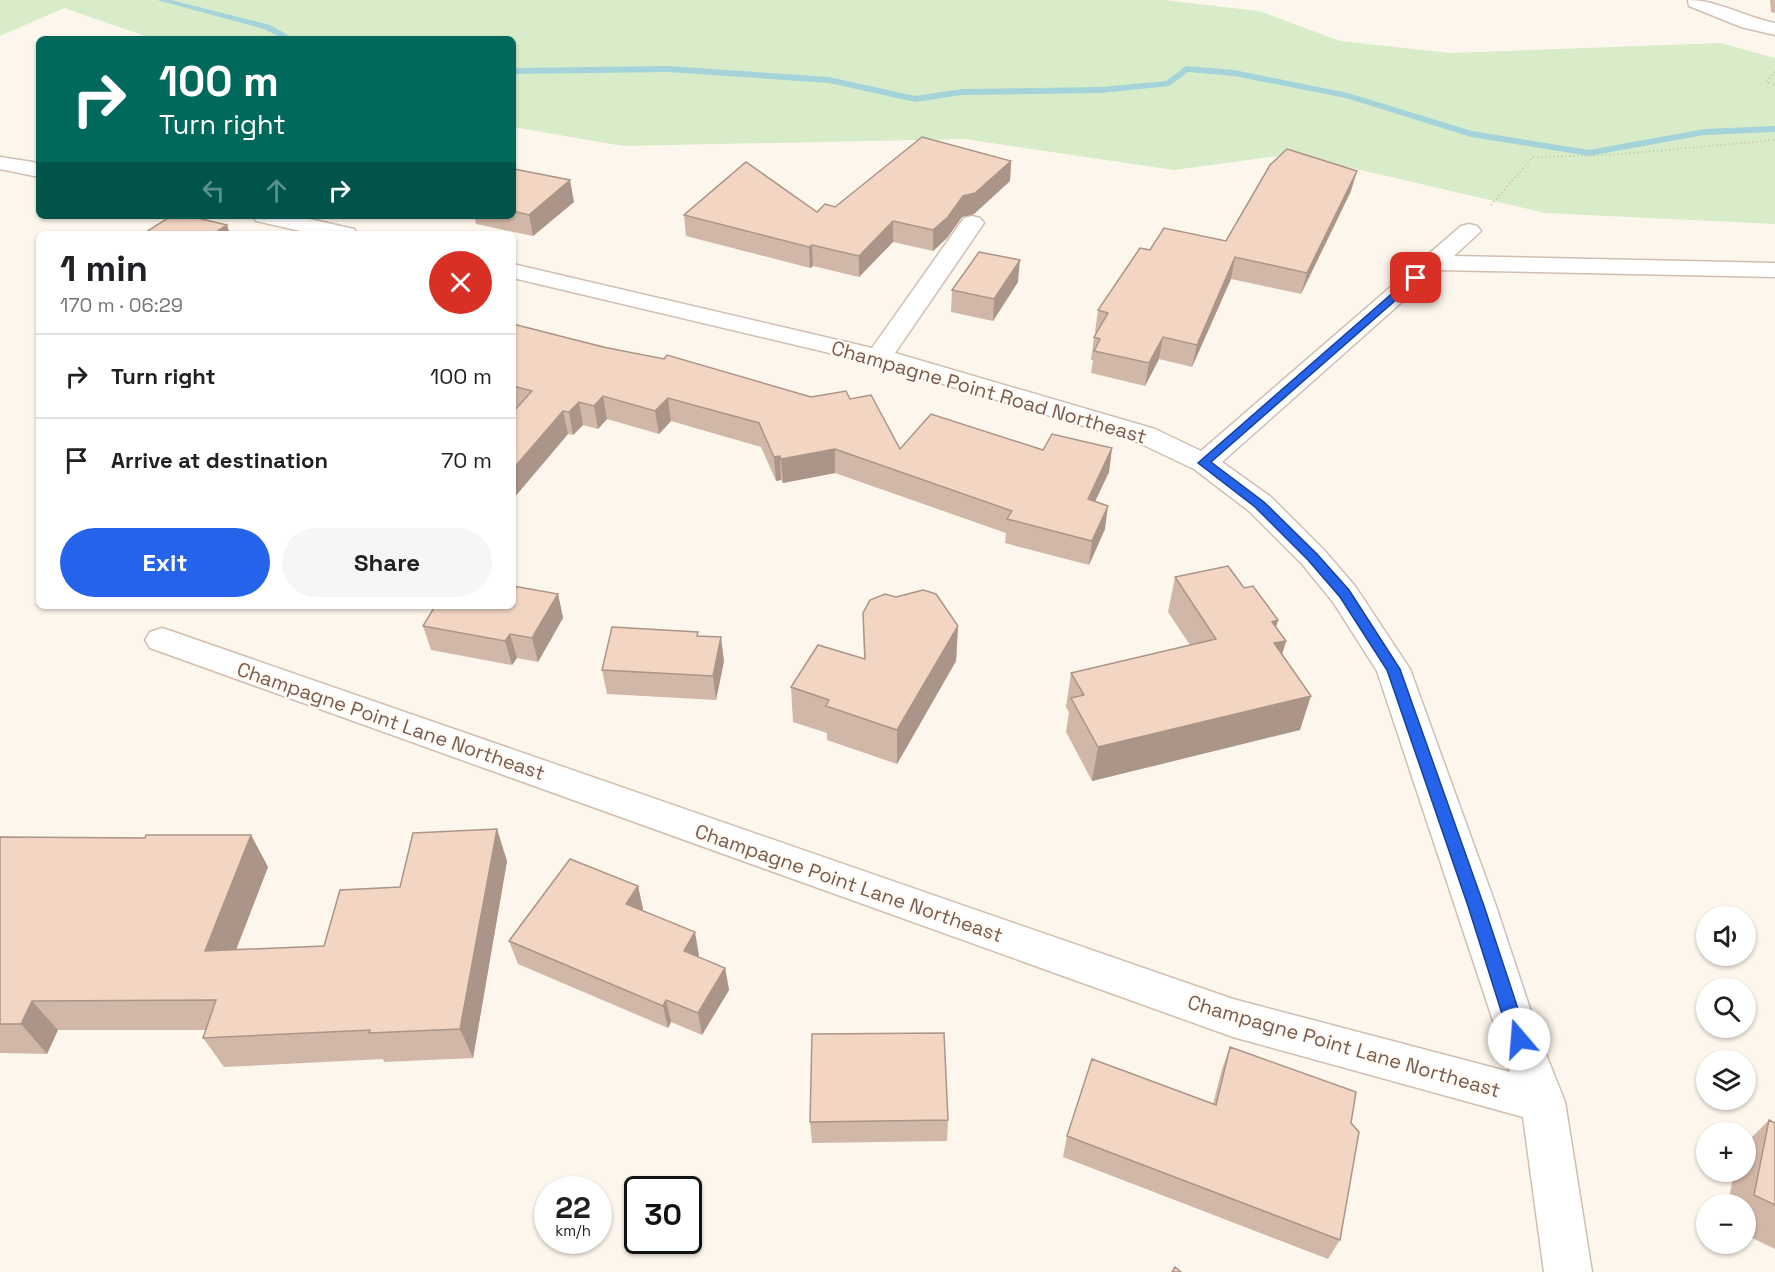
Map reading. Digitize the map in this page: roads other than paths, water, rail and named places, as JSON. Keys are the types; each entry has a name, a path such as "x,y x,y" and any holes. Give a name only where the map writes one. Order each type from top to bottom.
{"street":[{"path":"1697,1 1747,23 1775,29"},
{"path":"0,163 36,169"},
{"path":"278,219 332,231"},
{"path":"879,357 972,223"},
{"path":"1204,463 1469,231"},
{"path":"1433,262 1775,270"},
{"name":"Champagne Point Road Northeast","path":"516,272 879,357 1145,435 1204,463 1260,504 1312,557 1344,594 1393,669 1476,906 1519,1039 1543,1102 1568,1272"},
{"name":"Champagne Point Lane Northeast","path":"162,640 1233,1018 1543,1102"}],"waterway":[{"path":"161,0 267,27 285,36"},
{"path":"516,71 668,69 829,80 915,99 962,92 1101,90 1169,83 1186,69 1234,73 1348,96 1471,134 1589,153 1704,132 1775,129"}]}
